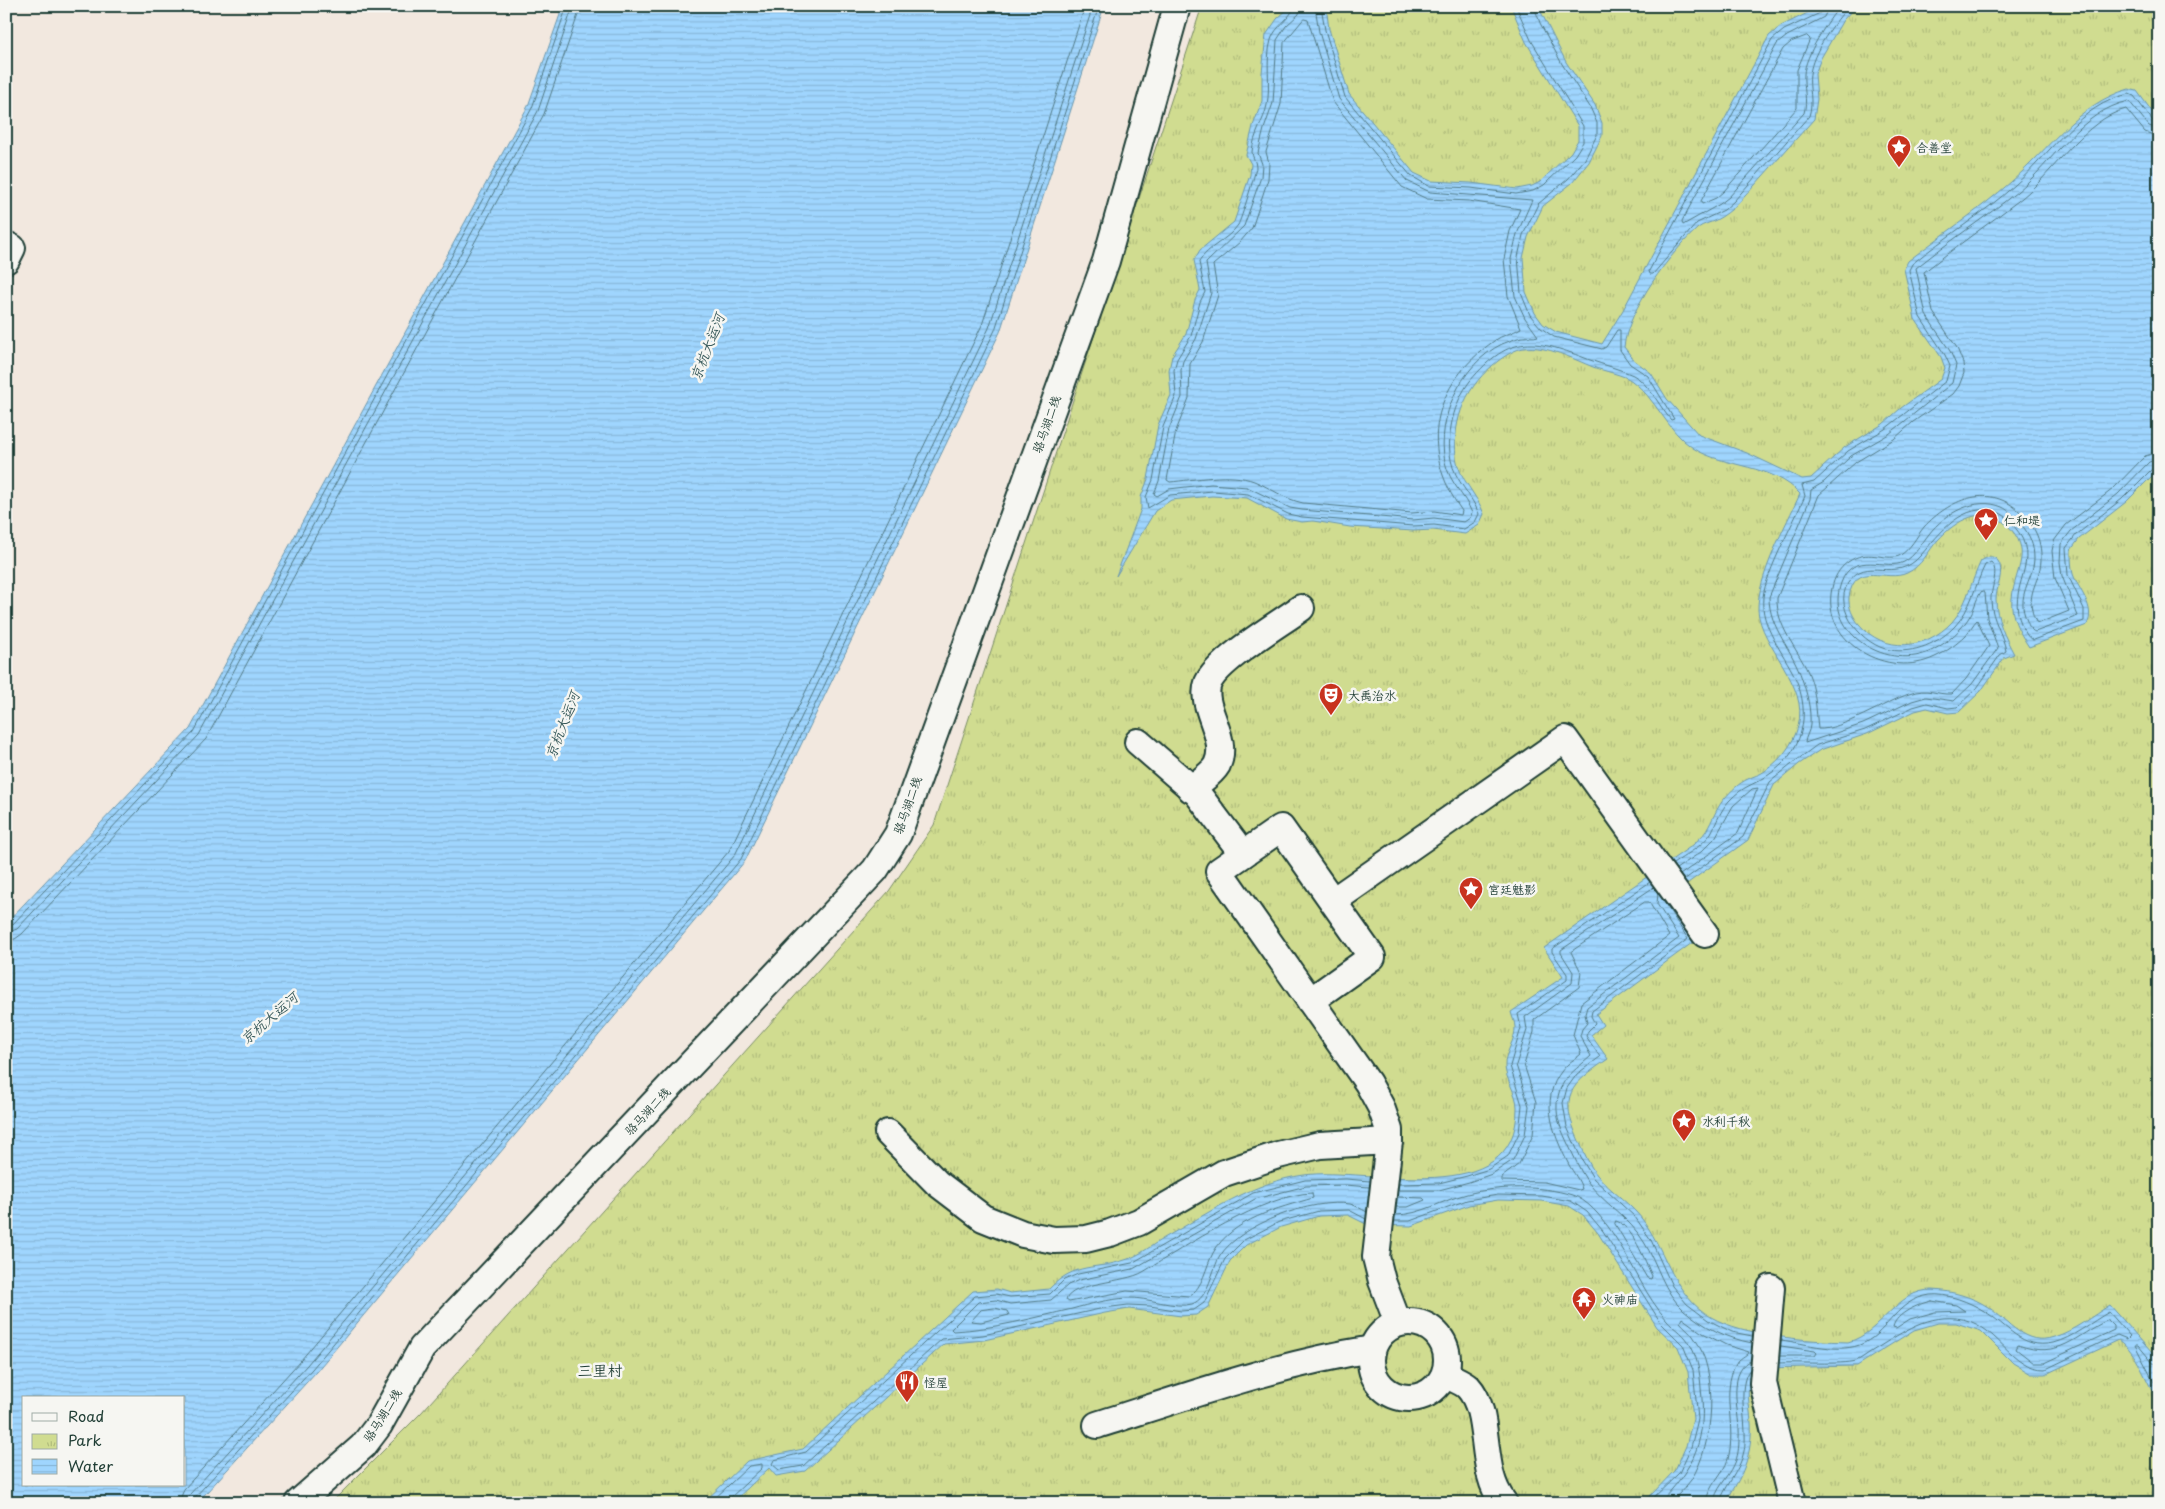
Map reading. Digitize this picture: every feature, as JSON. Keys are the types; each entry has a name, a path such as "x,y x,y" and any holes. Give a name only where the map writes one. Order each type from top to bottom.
{"street":[{"name":"骆马湖二线","path":"298,1503 363,1446 379,1425 422,1348 875,870 898,834 1106,261 1177,6"},
{"path":"6,245 12,248 6,260"},
{"path":"1191,788 1216,767 1220,754 1218,738 1208,700 1207,684 1212,676 1229,659 1301,608"},
{"path":"1333,901 1565,739 1705,934"},
{"path":"1138,742 1191,788 1243,854"},
{"path":"1310,1001 1372,957 1281,828 1220,871 1310,1001 1368,1083 1381,1107 1389,1130 1389,1141 1376,1257 1382,1280 1398,1323"},
{"path":"888,1133 937,1183 983,1218 1023,1234 1054,1240 1086,1239 1140,1222 1224,1173 1278,1155 1320,1145 1389,1141"},
{"path":"1772,1288 1763,1383 1792,1503"},
{"path":"1410,1321 1422,1323 1432,1329 1441,1338 1448,1362 1438,1385 1428,1393 1416,1398 1402,1398 1390,1393 1380,1385 1373,1374 1370,1361 1372,1348 1386,1328 1398,1323 1410,1321"},
{"path":"1097,1425 1242,1379 1322,1357 1372,1348"},
{"path":"1444,1374 1468,1387 1479,1407 1487,1466 1498,1495 1504,1503"}],"green space":[{"path":"1202,6 2159,6 2159,1503 331,1503 421,1413 889,891 934,825"}],"water":[{"name":"京杭大运河","path":"563,6 1104,6 1000,332 745,861 316,1372 197,1503 6,1503 6,923 190,729 528,106"},
{"path":"1291,6 1326,6 1329,29 1349,94 1414,173 1431,181 1471,183 1517,189 1540,182 1571,152 1578,140 1578,126 1526,42 1511,6 1538,6 1566,62 1595,105 1602,123 1602,136 1589,162 1572,183 1543,206 1528,237 1523,258 1526,292 1535,313 1543,324 1556,332 1602,344 1623,310 1769,36 1781,26 1822,6 1856,6 1843,20 1821,58 1815,74 1817,99 1814,119 1737,205 1714,221 1698,228 1675,252 1642,299 1627,332 1624,347 1634,360 1651,373 1667,399 1699,435 1747,453 1802,479 1811,478 1845,447 1883,424 1901,408 1941,379 1945,368 1941,357 1915,319 1904,269 1908,261 2011,182 2065,128 2094,105 2129,89 2137,91 2159,121 2159,469 2126,502 2079,539 2071,550 2073,574 2088,605 2089,618 2087,625 2029,647 2016,624 2012,611 2012,598 2021,560 2020,543 2007,525 1989,516 1971,517 1953,526 1938,540 1917,566 1907,573 1890,576 1872,574 1864,575 1858,579 1852,585 1849,604 1851,612 1859,624 1869,634 1880,640 1905,645 1918,643 1942,631 1952,622 1965,601 1981,561 1988,557 1994,557 2001,569 1996,595 1999,621 2014,654 2004,658 1981,691 1959,712 1948,713 1927,708 1915,711 1867,734 1820,750 1799,764 1774,785 1748,840 1667,898 1696,940 1596,1014 1603,1025 1591,1035 1608,1059 1584,1076 1571,1092 1569,1112 1585,1154 1594,1171 1640,1216 1653,1236 1679,1286 1698,1308 1711,1317 1741,1329 1759,1333 1796,1339 1848,1342 1870,1330 1909,1296 1933,1290 1955,1293 1976,1300 2026,1336 2044,1339 2069,1331 2110,1305 2159,1361 2159,1401 2131,1352 2119,1340 2046,1374 2031,1374 2013,1363 1981,1331 1956,1323 1938,1323 1914,1330 1857,1366 1762,1368 1752,1373 1748,1392 1751,1434 1748,1455 1736,1485 1724,1503 1640,1503 1650,1496 1675,1470 1686,1446 1693,1419 1688,1372 1678,1347 1657,1327 1598,1233 1583,1215 1569,1206 1541,1201 1498,1200 1469,1205 1411,1226 1368,1225 1348,1215 1319,1216 1281,1227 1246,1245 1230,1261 1208,1307 1196,1315 1181,1316 1129,1309 984,1340 944,1344 805,1471 776,1476 769,1468 732,1503 703,1503 747,1461 803,1449 973,1291 997,1289 1010,1293 1049,1289 1059,1280 1077,1270 1116,1263 1132,1257 1231,1200 1267,1184 1285,1179 1304,1175 1331,1174 1435,1177 1467,1173 1493,1161 1511,1140 1517,1107 1505,1067 1506,1057 1515,1032 1515,1023 1511,1012 1563,977 1544,948 1693,845 1705,833 1727,795 1735,787 1763,772 1776,762 1786,751 1796,733 1800,711 1797,696 1791,681 1767,638 1758,610 1762,582 1767,567 1800,494 1789,484 1777,477 1719,459 1693,448 1676,433 1648,396 1629,379 1551,351 1524,348 1507,355 1487,370 1464,403 1457,429 1456,457 1464,479 1484,514 1479,525 1465,534 1433,530 1413,531 1350,527 1313,521 1302,522 1286,519 1247,498 1212,496 1171,500 1155,511 1116,576 1141,509 1141,497 1148,479 1158,425 1171,395 1169,370 1172,356 1186,334 1195,300 1200,290 1194,260 1200,250 1234,222 1250,175 1251,164 1246,155 1253,126 1262,101 1262,73 1266,35 1277,19"}],"place":[{"name":"合善堂","path":"1899,168"},
{"name":"仁和堤","path":"1986,541"},
{"name":"大禹治水","path":"1331,716"},
{"name":"宫廷魅影","path":"1471,910"},
{"name":"水利千秋","path":"1684,1142"},
{"name":"火神庙","path":"1584,1320"},
{"name":"怪屋","path":"907,1403"}],"district":[{"name":"三里村","path":"600,1369"}]}
